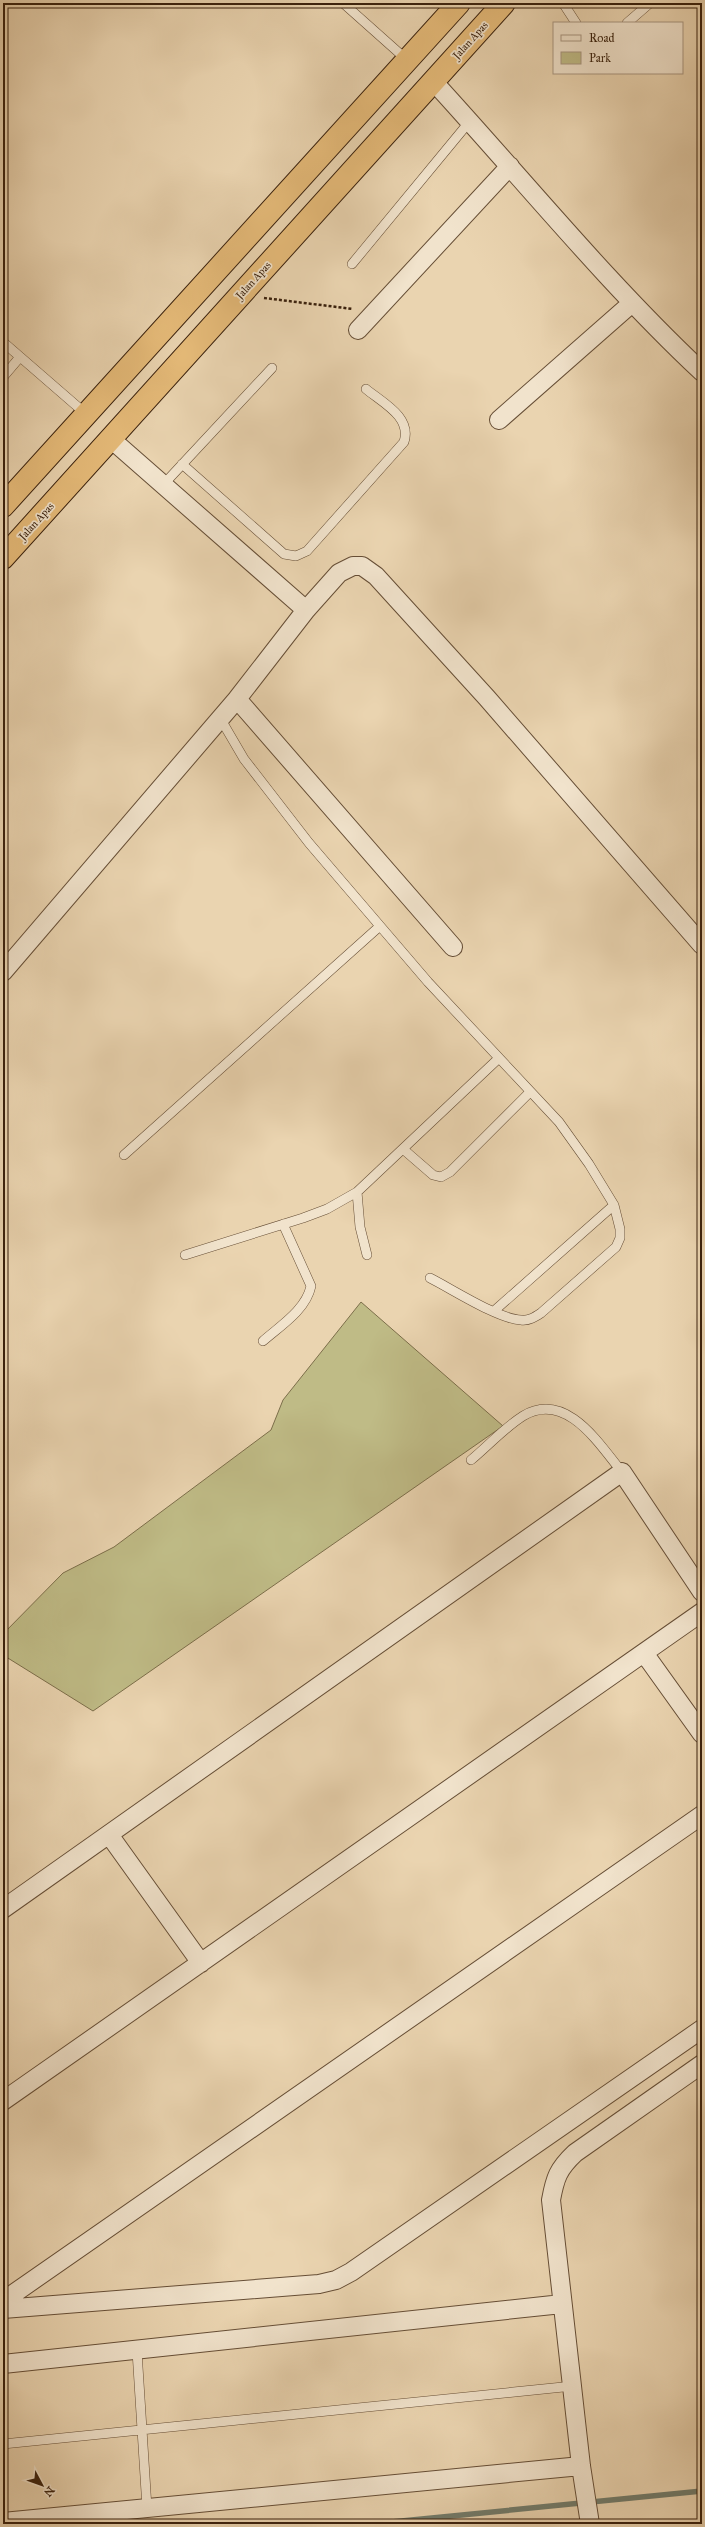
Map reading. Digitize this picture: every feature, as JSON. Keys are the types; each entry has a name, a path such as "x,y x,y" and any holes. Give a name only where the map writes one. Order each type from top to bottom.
{"highway":[{"path":"3,506 459,3"},
{"name":"Jalan Apas","path":"3,558 504,3"}],"street":[{"path":"433,81 632,303 672,346 702,372"},
{"path":"358,330 510,166"},
{"path":"499,420 632,303"},
{"path":"111,439 306,610"},
{"path":"3,972 237,699 306,610 339,573 353,566 362,566 376,576 487,698 702,945"},
{"path":"237,699 454,947"},
{"path":"3,1909 110,1836 622,1472 702,1592"},
{"path":"3,2101 702,1612"},
{"path":"644,1653 702,1734"},
{"path":"3,2301 702,1815"},
{"path":"110,1836 201,1963"},
{"path":"3,2309 311,2284 336,2280 702,2029"},
{"path":"590,2524 581,2466 551,2200 560,2167 575,2153 702,2064"},
{"path":"3,2364 137,2351 562,2304"},
{"path":"3,2522 581,2466"}],"lane":[{"path":"343,3 407,60"},
{"path":"563,3 575,22"},
{"path":"627,22 650,3"},
{"path":"352,264 470,121"},
{"path":"3,342 86,414"},
{"path":"3,377 20,357"},
{"path":"163,485 272,368"},
{"path":"182,464 284,554 296,556 307,551 404,442 407,433 403,420 366,389"},
{"path":"220,718 244,759 309,843 380,926 498,1059 559,1122 589,1164 614,1205 620,1228 620,1238 616,1247 553,1303 532,1319 521,1320 494,1311 430,1278"},
{"path":"124,1154 380,926"},
{"path":"185,1255 327,1209 357,1192 498,1059"},
{"path":"403,1148 433,1175 441,1176 450,1172 530,1092"},
{"path":"357,1192 360,1227 367,1255"},
{"path":"494,1311 614,1205"},
{"path":"262,1341 293,1314 308,1296 311,1286 283,1224"},
{"path":"471,1460 523,1416 537,1410 551,1410 563,1412 582,1424 622,1472"},
{"path":"137,2351 147,2508"},
{"path":"3,2444 141,2428 572,2386"}],"path":[{"path":"265,298 356,309 371,317"}],"green space":[{"path":"361,1302 503,1426 93,1711 3,1655 3,1634 63,1573 114,1547 271,1430 283,1400"}],"waterway":[{"path":"371,2524 702,2491"}]}
